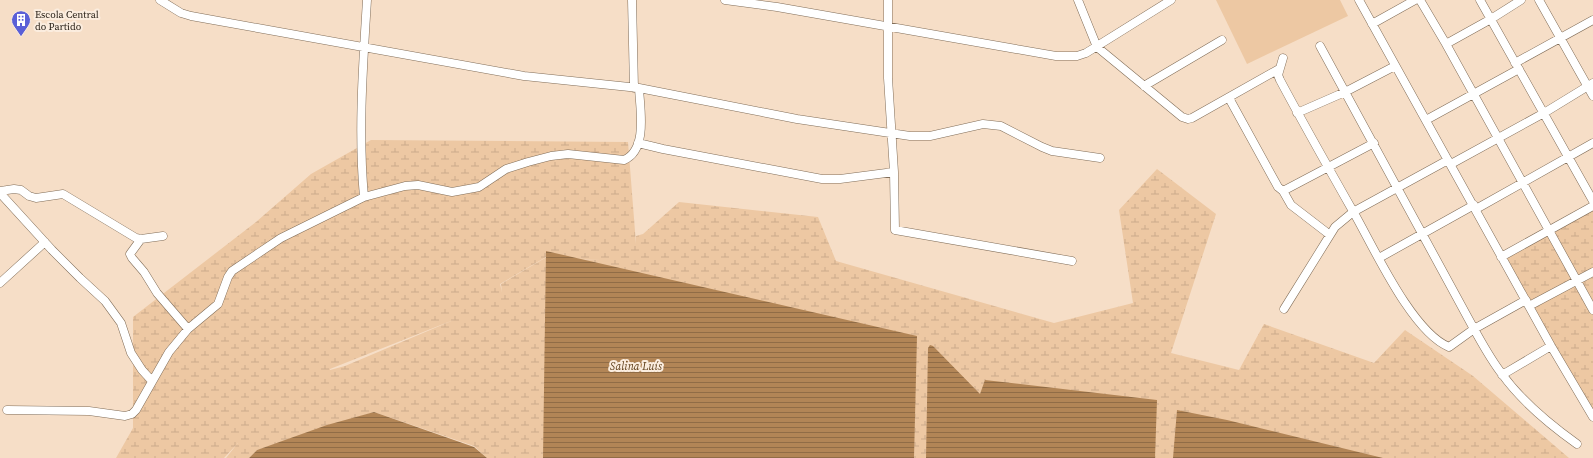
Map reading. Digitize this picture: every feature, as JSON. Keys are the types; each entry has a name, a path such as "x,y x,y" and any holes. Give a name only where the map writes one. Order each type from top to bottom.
{"street":[{"path":"160,0 181,13 191,16 524,76 636,88 797,119 910,136 946,134 977,125 1001,126 1042,147 1100,158"},
{"path":"364,197 360,161 364,47 368,0"},
{"path":"7,410 89,411 125,416 132,414 136,410 168,352 188,329 218,304 228,277 232,271 281,238 364,197 405,186 418,185 452,192 474,188 506,169 551,156 568,154 624,160 630,157 636,152 640,134 641,119 636,88 632,0"},
{"path":"726,0 784,8 1056,56 1077,56 1086,54 1171,0"},
{"path":"888,0 888,78 894,172 895,230 1072,261"},
{"path":"1078,0 1097,47 1182,117 1188,119 1192,118 1279,69"},
{"path":"1359,0 1551,346 1592,411"},
{"path":"1372,24 1415,0"},
{"path":"1420,0 1446,44 1593,310"},
{"path":"1480,0 1593,202"},
{"path":"1446,44 1491,19 1521,0"},
{"path":"1540,0 1590,85 1593,96"},
{"path":"1426,120 1473,94 1561,38 1593,20"},
{"path":"1144,86 1222,40"},
{"path":"1320,46 1474,329 1502,375 1530,406 1556,429 1577,444"},
{"path":"1283,58 1278,75 1327,169 1407,307 1420,324 1441,344 1449,347 1452,346 1474,329 1527,303 1578,281 1593,272"},
{"path":"1297,113 1345,92 1395,66"},
{"path":"1284,309 1330,235 1338,224 1353,212 1397,188 1498,138 1544,113 1590,85"},
{"path":"1229,98 1278,187 1283,191 1291,205 1330,235"},
{"path":"638,143 822,179 853,178 894,172"},
{"path":"1283,191 1374,143"},
{"path":"1378,258 1422,233 1523,183 1593,143"},
{"path":"152,381 142,370 131,353 121,323 115,312 45,242 0,192 14,189 21,190 29,196 36,198 63,194 130,235 141,240 163,236"},
{"path":"1501,257 1593,206"},
{"path":"141,240 130,254 132,258 144,272 156,292 188,329"},
{"path":"0,283 45,242"},
{"path":"1502,375 1551,346"}],"green space":[{"path":"1216,0 1340,0 1348,16 1247,64"},
{"path":"371,140 628,142 636,244 636,236 643,234 679,202 818,217 836,261 1054,323 1133,303 1119,210 1157,169 1216,214 1171,353 1239,370 1264,324 1374,363 1405,330 1473,376 1569,458 487,458 474,446 374,412 257,450 249,458 226,458 237,444 224,458 116,458 133,428 133,317 256,222 311,174","holes":["546,257 601,260 545,258 501,284 502,292 500,284","456,319 345,366 330,370 330,369"]},
{"path":"1593,206 1593,409 1503,258"}],"water":[{"name":"Salina Luís","path":"546,251 917,336 914,458 543,458"},
{"path":"930,345 933,346 980,394 985,380 1157,400 1155,458 926,458 928,348"},
{"path":"1177,410 1227,420 1383,458 1173,458"},
{"path":"374,412 474,447 487,458 249,458 257,450 327,425"}],"place":[{"name":"Escola Central do Partido","path":"21,37"}]}
